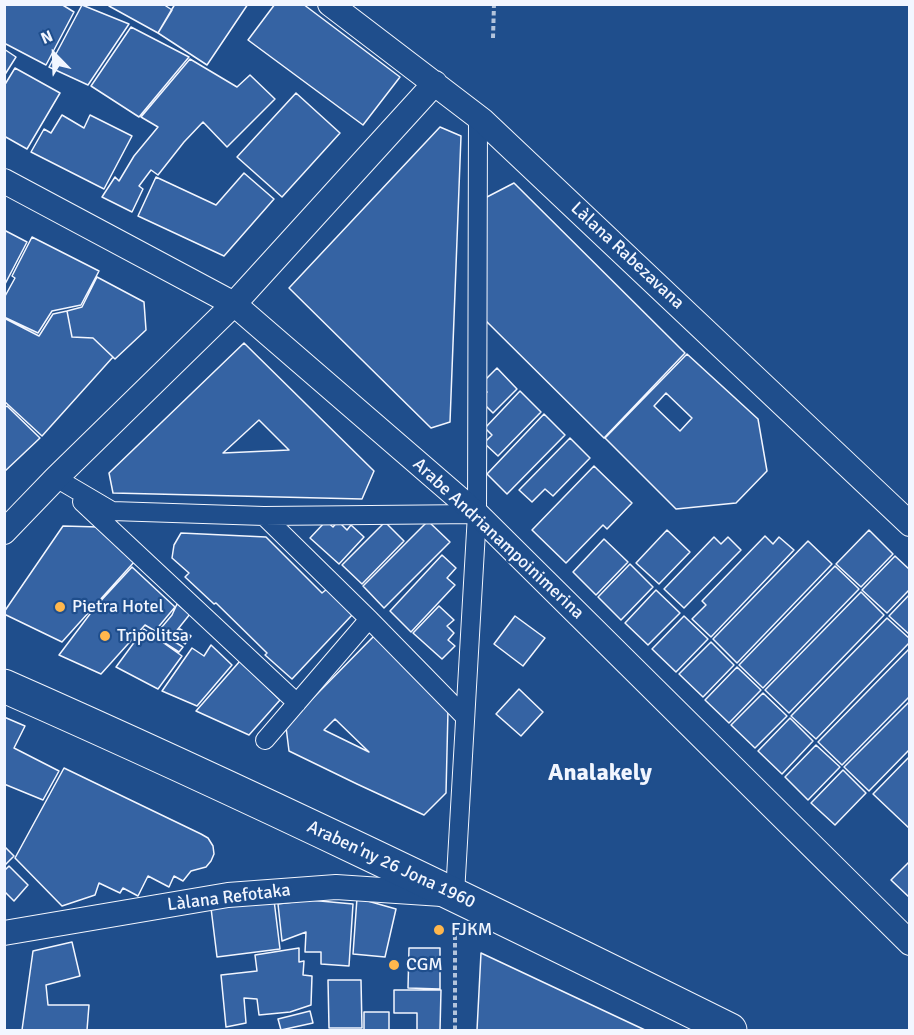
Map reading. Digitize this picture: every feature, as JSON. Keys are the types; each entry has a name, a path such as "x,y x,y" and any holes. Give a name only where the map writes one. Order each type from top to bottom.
{"main road":[{"name":"Araben'ny 26 Jona 1960","path":"4,686 115,735 455,894 730,1030"}],"street":[{"name":"Làlana Rabezavana","path":"330,4 478,116 907,519"},
{"path":"4,532 234,304 435,83"},
{"path":"455,894 477,514 478,116"},
{"name":"Arabe Andrianampoinimerina","path":"4,181 234,304 477,514 909,943"},
{"path":"56,478 112,511 264,516 477,514"},
{"path":"56,478 297,703"},
{"path":"264,516 465,717"},
{"path":"265,740 369,619"},
{"name":"Làlana Refotaka","path":"4,933 228,895 336,887 455,894"}],"path":[{"path":"493,38 494,4"},
{"path":"455,894 455,1030"}],"building":[{"path":"4,4 61,4 74,12 46,65 4,43"},
{"path":"110,4 163,4 172,10 158,33 109,6"},
{"path":"175,4 248,4 207,65 158,33"},
{"path":"275,4 303,4 400,77 363,125 248,40"},
{"path":"82,5 129,24 88,85 49,67"},
{"path":"131,27 189,57 139,117 91,86"},
{"path":"4,49 16,57 4,76"},
{"path":"190,59 237,87 250,75 275,99 227,147 203,122 158,175 151,170 139,186 143,189 132,212 102,197 115,177 119,181 134,156 158,127 141,117"},
{"path":"15,68 60,93 27,149 4,136 4,86"},
{"path":"296,93 340,133 282,197 237,157"},
{"path":"62,115 84,128 90,115 132,136 104,189 31,152 44,129 51,133"},
{"path":"440,127 461,136 450,422 431,428 289,288"},
{"path":"244,173 274,199 224,256 138,216 156,177 216,205"},
{"path":"514,183 685,353 604,438 485,320 485,198"},
{"path":"4,230 27,242 4,286"},
{"path":"32,237 99,271 81,305 52,311 38,333 4,317 4,298 15,278 12,276"},
{"path":"97,277 144,302 146,330 115,359 93,338 72,337 67,311 82,307"},
{"path":"67,311 72,337 93,338 113,357 42,436 4,401 4,318 39,336 53,314"},
{"path":"244,343 374,471 362,499 113,493 109,473","holes":["259,420 289,450 223,453"]},
{"path":"687,354 758,419 767,471 736,503 676,509 605,438","holes":["666,393 692,418 680,431 654,406"]},
{"path":"497,368 517,389 493,413 480,400 487,392 480,385"},
{"path":"520,391 541,412 498,456 484,443 492,435 485,428"},
{"path":"7,406 40,438 4,472 4,408"},
{"path":"544,414 565,435 507,494 487,474"},
{"path":"570,438 590,458 553,496 545,489 532,502 519,490"},
{"path":"594,466 632,503 607,529 603,525 566,563 532,530"},
{"path":"326,521 333,527 338,521 347,530 351,525 364,537 339,564 310,538"},
{"path":"428,521 450,542 384,608 363,586"},
{"path":"385,522 404,541 362,584 342,565"},
{"path":"63,526 99,527 135,561 62,642 4,612"},
{"path":"667,530 690,552 659,584 636,563"},
{"path":"869,530 893,554 861,587 836,564"},
{"path":"181,533 266,537 322,593 327,589 353,614 292,679 265,655 267,653 216,603 214,604 185,577 189,573 172,558 174,545"},
{"path":"765,536 773,544 779,537 794,550 711,637 692,619 706,605 702,601"},
{"path":"714,537 721,544 728,537 741,550 684,608 664,589"},
{"path":"604,539 628,562 596,595 573,572"},
{"path":"808,541 832,564 737,663 713,639"},
{"path":"442,555 456,568 447,578 455,585 411,632 390,611"},
{"path":"895,556 910,570 910,589 887,613 862,590"},
{"path":"630,564 653,587 621,620 598,597"},
{"path":"835,566 859,589 763,688 739,665"},
{"path":"132,567 175,607 155,631 145,625 101,674 59,655 96,606"},
{"path":"656,590 680,613 648,645 625,623"},
{"path":"861,592 884,615 789,713 765,690"},
{"path":"910,594 910,635 889,616"},
{"path":"177,604 190,614 170,639 183,647 179,652 160,640 161,638 156,634 172,615"},
{"path":"439,606 454,620 447,626 454,633 448,640 455,646 442,659 413,633"},
{"path":"515,616 545,638 523,666 494,644"},
{"path":"684,616 708,639 676,672 652,649"},
{"path":"887,618 910,639 910,642 816,739 791,716"},
{"path":"144,629 182,656 158,689 116,667"},
{"path":"180,629 191,636 185,644 175,636"},
{"path":"374,636 448,710 446,793 424,815 289,751 286,727","holes":["335,719 369,752 324,730"]},
{"path":"711,642 734,665 703,697 679,674"},
{"path":"211,645 232,665 197,706 162,691 192,648 204,656"},
{"path":"910,648 910,696 842,765 818,742"},
{"path":"240,661 280,700 249,735 196,711"},
{"path":"737,667 761,690 729,723 705,700"},
{"path":"519,689 543,712 521,736 496,714"},
{"path":"763,693 787,716 755,748 731,725"},
{"path":"910,701 910,749 869,791 844,767"},
{"path":"4,717 25,726 14,748 59,771 43,800 4,784"},
{"path":"790,718 813,741 782,774 758,751"},
{"path":"816,745 840,767 808,800 785,777"},
{"path":"910,756 910,829 873,794"},
{"path":"64,768 208,838 213,846 214,854 211,861 206,867 191,871 183,881 174,876 169,887 148,876 138,896 123,888 120,893 99,883 95,895 62,906 15,858"},
{"path":"843,770 866,793 835,825 811,803"},
{"path":"4,846 14,856 4,866"},
{"path":"910,861 910,898 891,880"},
{"path":"9,866 28,885 14,901 4,891 4,871"},
{"path":"357,898 396,909 385,957 353,954"},
{"path":"274,900 280,949 217,957 211,908"},
{"path":"309,900 353,904 349,966 321,964 321,952 305,952 306,932 282,941 278,904"},
{"path":"72,942 80,976 46,985 48,1005 89,1005 87,1030 22,1030 33,951"},
{"path":"299,948 299,962 304,961 303,975 312,976 311,1005 290,1012 259,1015 257,999 244,998 246,1023 226,1027 221,975 257,971 255,955"},
{"path":"409,948 440,948 440,989 408,988"},
{"path":"481,953 645,1030 477,1030"},
{"path":"328,980 361,980 362,1028 329,1028"},
{"path":"394,990 441,990 440,1030 417,1030 417,1013 394,1013"},
{"path":"310,1011 313,1023 281,1030 278,1019"},
{"path":"364,1012 389,1012 389,1030 364,1030"}],"place":[{"name":"Pietra Hotel","path":"60,607"},
{"name":"Tripolitsa","path":"105,636"},
{"name":"FJKM","path":"439,930"},
{"name":"CGM","path":"394,965"}],"district":[{"name":"Analakely","path":"600,774"}]}
